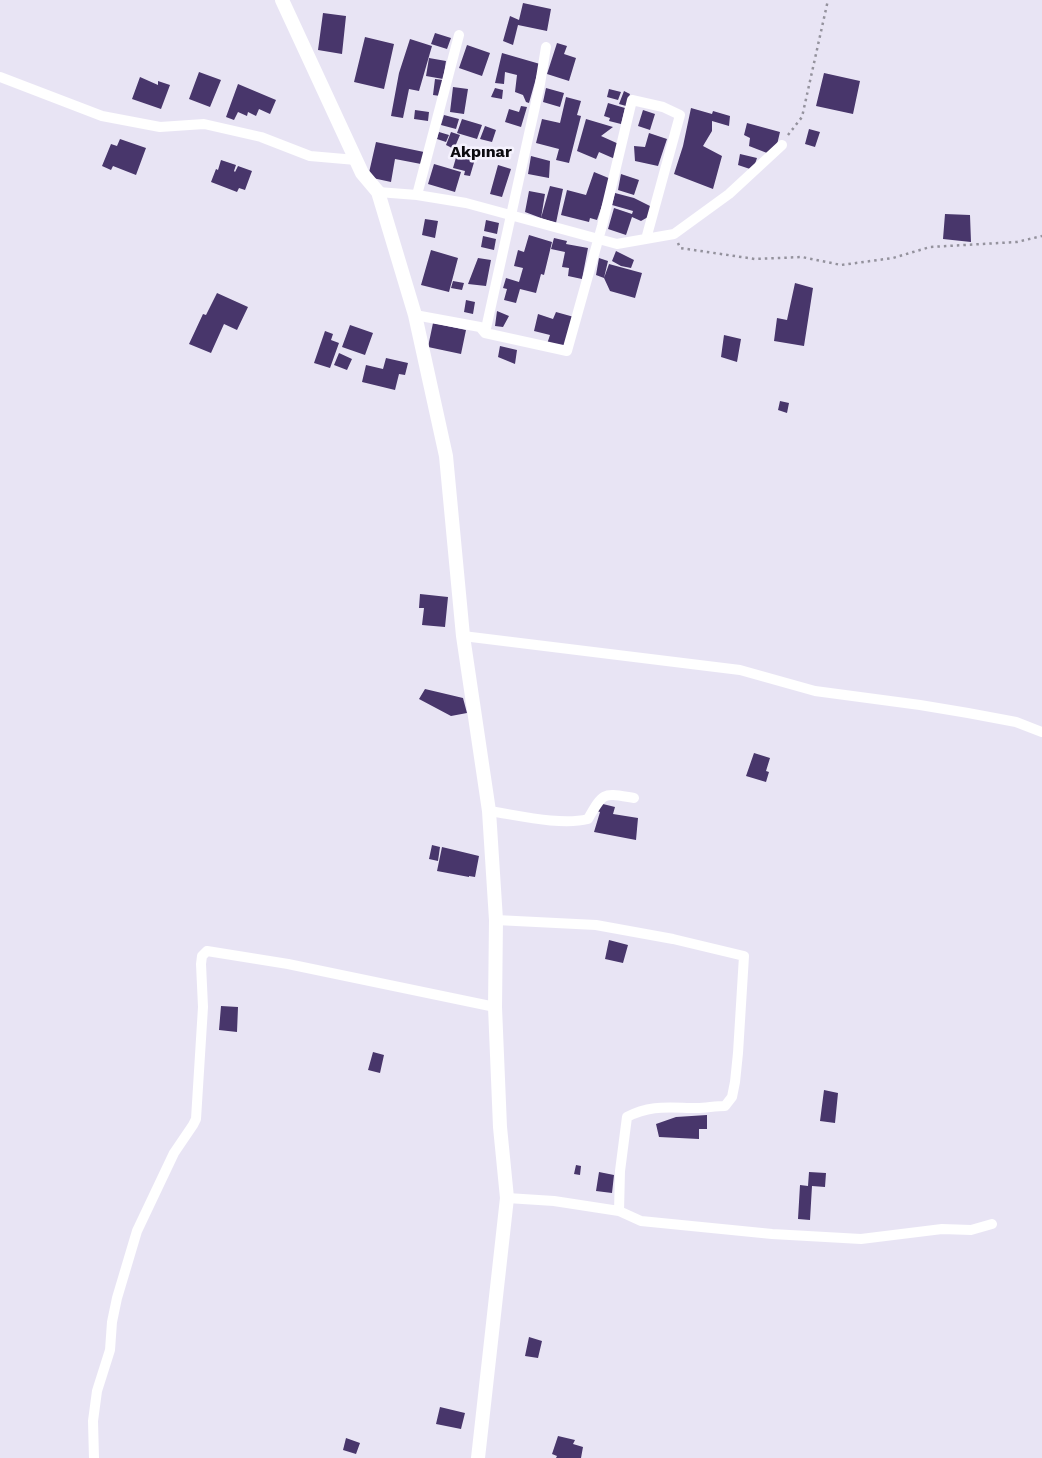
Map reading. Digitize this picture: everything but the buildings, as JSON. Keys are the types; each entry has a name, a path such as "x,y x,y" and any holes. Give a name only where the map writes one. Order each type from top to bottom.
{"street":[{"path":"282,0 362,173 378,192 415,315 446,456 463,636 489,811 496,920 495,1007 498,1039 500,1127 507,1198 478,1458"},
{"path":"417,195 459,35"},
{"path":"485,333 540,84 546,47"},
{"path":"0,77 102,116 160,127 204,124 261,137 310,156 356,160"},
{"path":"415,315 480,327 485,333 567,352 598,238 632,100 663,107 680,115 646,239"},
{"path":"378,192 417,195 466,203 617,244 674,234 729,194 782,145"},
{"path":"463,636 740,670 815,691 968,713 1016,722 1042,732"},
{"path":"489,811 578,822 588,819 600,798 610,794 634,798"},
{"path":"496,920 596,925 673,939 744,956 738,1053 732,1097 725,1106 705,1108 662,1107 637,1111 627,1117 620,1171 619,1211"},
{"path":"94,1458 93,1421 97,1391 110,1350 112,1322 117,1298 136,1231 174,1153 196,1119 203,1007 201,964 202,956 206,951 288,964 495,1007"},
{"path":"507,1198 554,1201 619,1211 641,1221 822,1238 861,1239 942,1228 971,1230 992,1224"}],"path":[{"path":"782,145 802,117 828,0"},
{"path":"674,234 680,248 755,258 802,257 841,265 893,258 930,247 1017,242 1042,236"}],"district":[{"name":"Akpınar","path":"481,152"}]}
